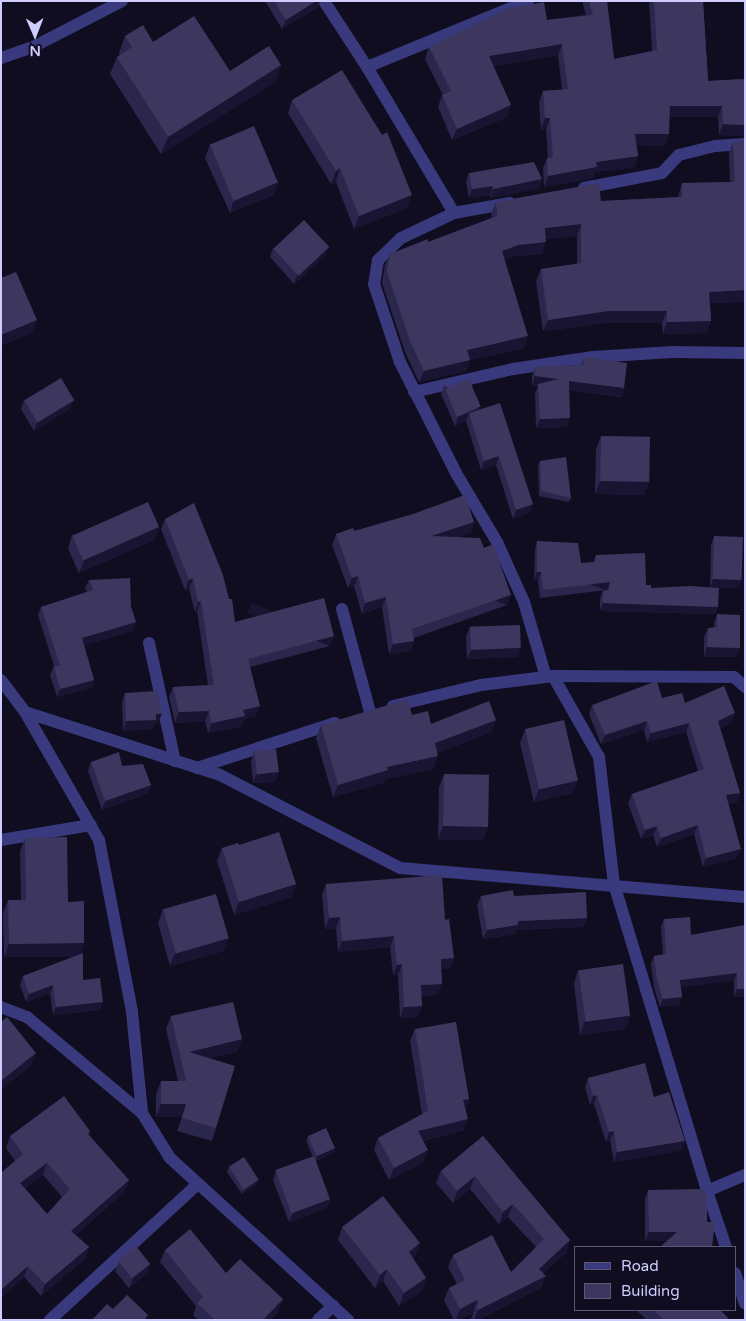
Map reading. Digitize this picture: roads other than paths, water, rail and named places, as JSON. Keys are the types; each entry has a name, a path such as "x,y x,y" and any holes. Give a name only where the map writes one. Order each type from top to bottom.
{"street":[{"path":"1,58 33,47 122,1"},
{"path":"324,1 367,68 454,213"},
{"path":"367,68 528,1"},
{"path":"570,191 662,173 679,155 714,146 745,144"},
{"path":"524,200 454,213 400,238 378,260 374,284 400,362 414,392 456,473 497,542 524,602 550,676 599,757 614,884 707,1191 726,1246"},
{"path":"414,392 513,369 593,357 672,352 745,353"},
{"path":"342,609 360,715"},
{"path":"149,643 174,761"},
{"path":"197,768 360,715 481,685 550,676 734,677 745,687"},
{"path":"1,680 25,712 99,840 132,1012 142,1112"},
{"path":"25,712 220,775 400,868 614,884 745,897"},
{"path":"1,840 91,825"},
{"path":"1,1006 27,1017 142,1112 170,1158 348,1320"},
{"path":"707,1191 745,1175"},
{"path":"50,1320 198,1184"},
{"path":"736,1276 745,1302"},
{"path":"318,1320 333,1306"}]}
